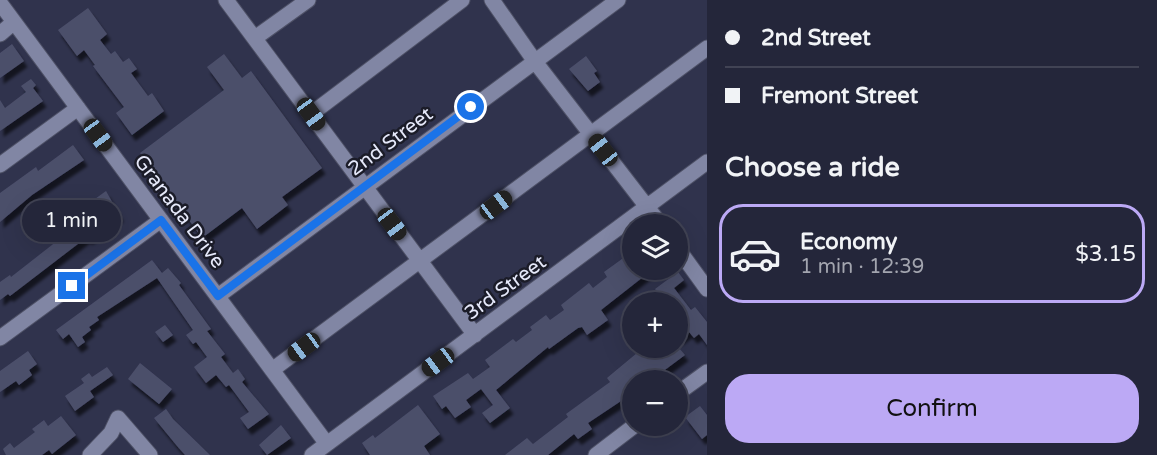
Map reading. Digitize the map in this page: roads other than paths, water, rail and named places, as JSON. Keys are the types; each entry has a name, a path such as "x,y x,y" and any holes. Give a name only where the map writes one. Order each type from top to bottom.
{"street":[{"path":"226,0 475,335"},
{"path":"255,38 308,0"},
{"path":"311,114 462,0"},
{"path":"492,0 536,63 651,214"},
{"name":"2nd Street","path":"218,296 525,68 536,63 618,0"},
{"name":"Granada Drive","path":"0,3 327,444"},
{"path":"0,34 14,21"},
{"path":"272,370 707,48"},
{"path":"0,165 78,108"},
{"name":"3rd Street","path":"312,455 707,162"},
{"path":"0,338 161,220"},
{"path":"688,263 707,289"},
{"path":"688,386 707,372"},
{"path":"90,455 111,433 118,418 150,455"},
{"path":"596,455 622,435"}]}
